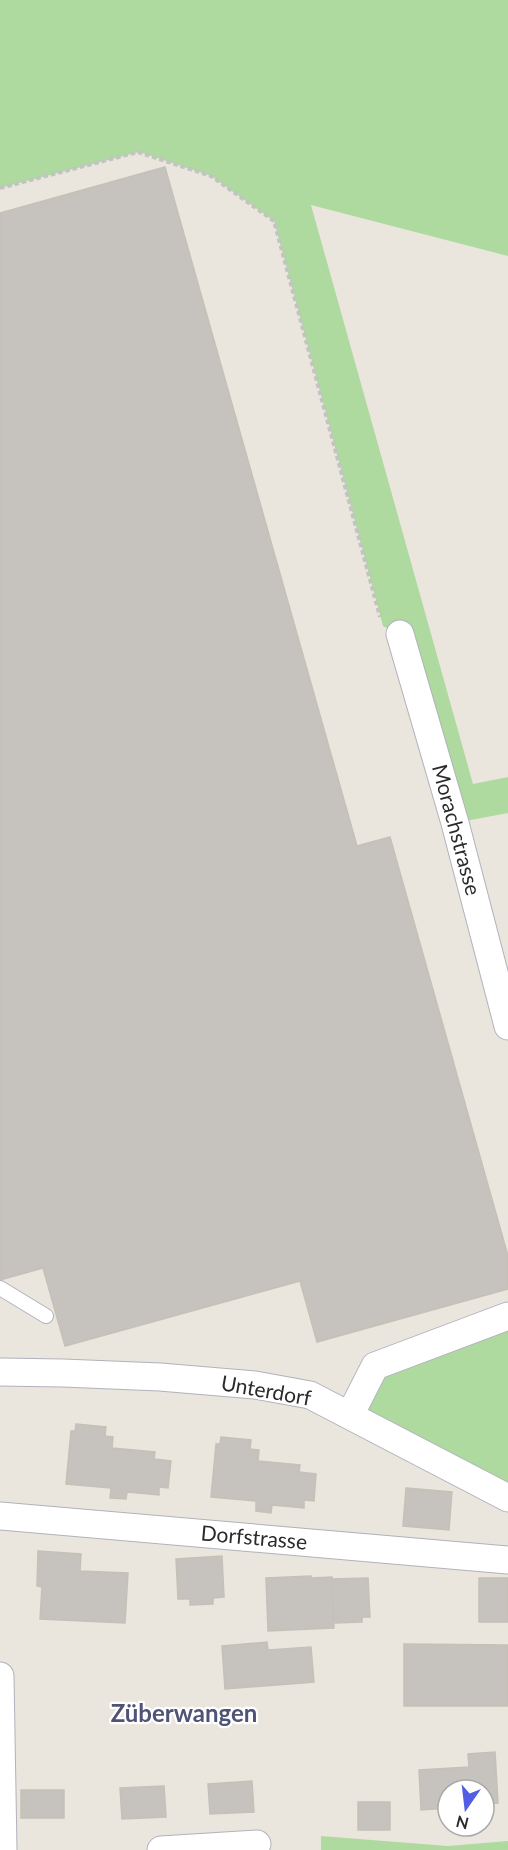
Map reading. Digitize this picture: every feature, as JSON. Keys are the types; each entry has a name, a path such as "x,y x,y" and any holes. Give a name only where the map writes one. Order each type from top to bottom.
{"street":[{"name":"Morachstrasse","path":"400,634 455,823 508,1026"},
{"path":"350,1415 375,1366 508,1316"},
{"name":"Unterdorf","path":"0,1372 160,1377 255,1385 310,1395 508,1498"},
{"name":"Dorfstrasse","path":"0,1516 508,1560"},
{"path":"0,1676 3,1850"},
{"path":"161,1850 257,1844"}],"lane":[{"path":"0,1288 46,1316"}],"path":[{"path":"0,188 138,152 211,176 274,221 382,626 400,634"}],"green space":[{"path":"0,0 508,0 508,256 311,205 473,784 508,777 508,813 455,823 400,635 383,626 274,221 211,176 139,152 0,188"},
{"path":"508,1316 508,1498 350,1415 375,1366"},
{"path":"321,1836 448,1846 508,1841 508,1850 321,1850"}],"building":[{"path":"165,167 357,846 390,837 508,1256 508,1289 317,1342 300,1281 65,1346 43,1268 0,1280 0,213"},
{"path":"76,1424 106,1427 105,1436 113,1437 112,1448 155,1452 154,1459 171,1461 168,1488 159,1487 159,1495 127,1492 126,1499 110,1498 111,1488 66,1484 71,1431 75,1431"},
{"path":"221,1437 251,1440 250,1449 259,1450 258,1461 300,1465 299,1472 316,1474 314,1501 304,1500 304,1508 272,1505 271,1513 256,1511 256,1501 211,1497 216,1444 220,1444"},
{"path":"406,1488 452,1492 449,1530 403,1526"},
{"path":"38,1551 81,1554 80,1571 128,1573 125,1623 40,1619 42,1587 37,1586"},
{"path":"222,1556 224,1597 213,1598 213,1604 190,1605 190,1599 178,1599 176,1559"},
{"path":"311,1576 311,1578 332,1577 334,1628 268,1631 266,1578"},
{"path":"368,1578 370,1617 362,1617 362,1622 334,1623 332,1579"},
{"path":"479,1578 508,1578 508,1622 479,1622"},
{"path":"267,1642 268,1650 311,1647 314,1682 225,1689 222,1646"},
{"path":"404,1644 508,1645 508,1706 404,1706"},
{"path":"495,1752 498,1803 496,1803 496,1778 436,1778 436,1809 421,1810 419,1770 469,1767 468,1754"},
{"path":"252,1781 254,1812 210,1814 208,1784"},
{"path":"164,1786 166,1817 122,1819 120,1788"},
{"path":"21,1790 64,1790 64,1818 21,1818"},
{"path":"358,1802 390,1802 390,1830 358,1830"}],"district":[{"name":"Züberwangen","path":"184,1714"}]}
